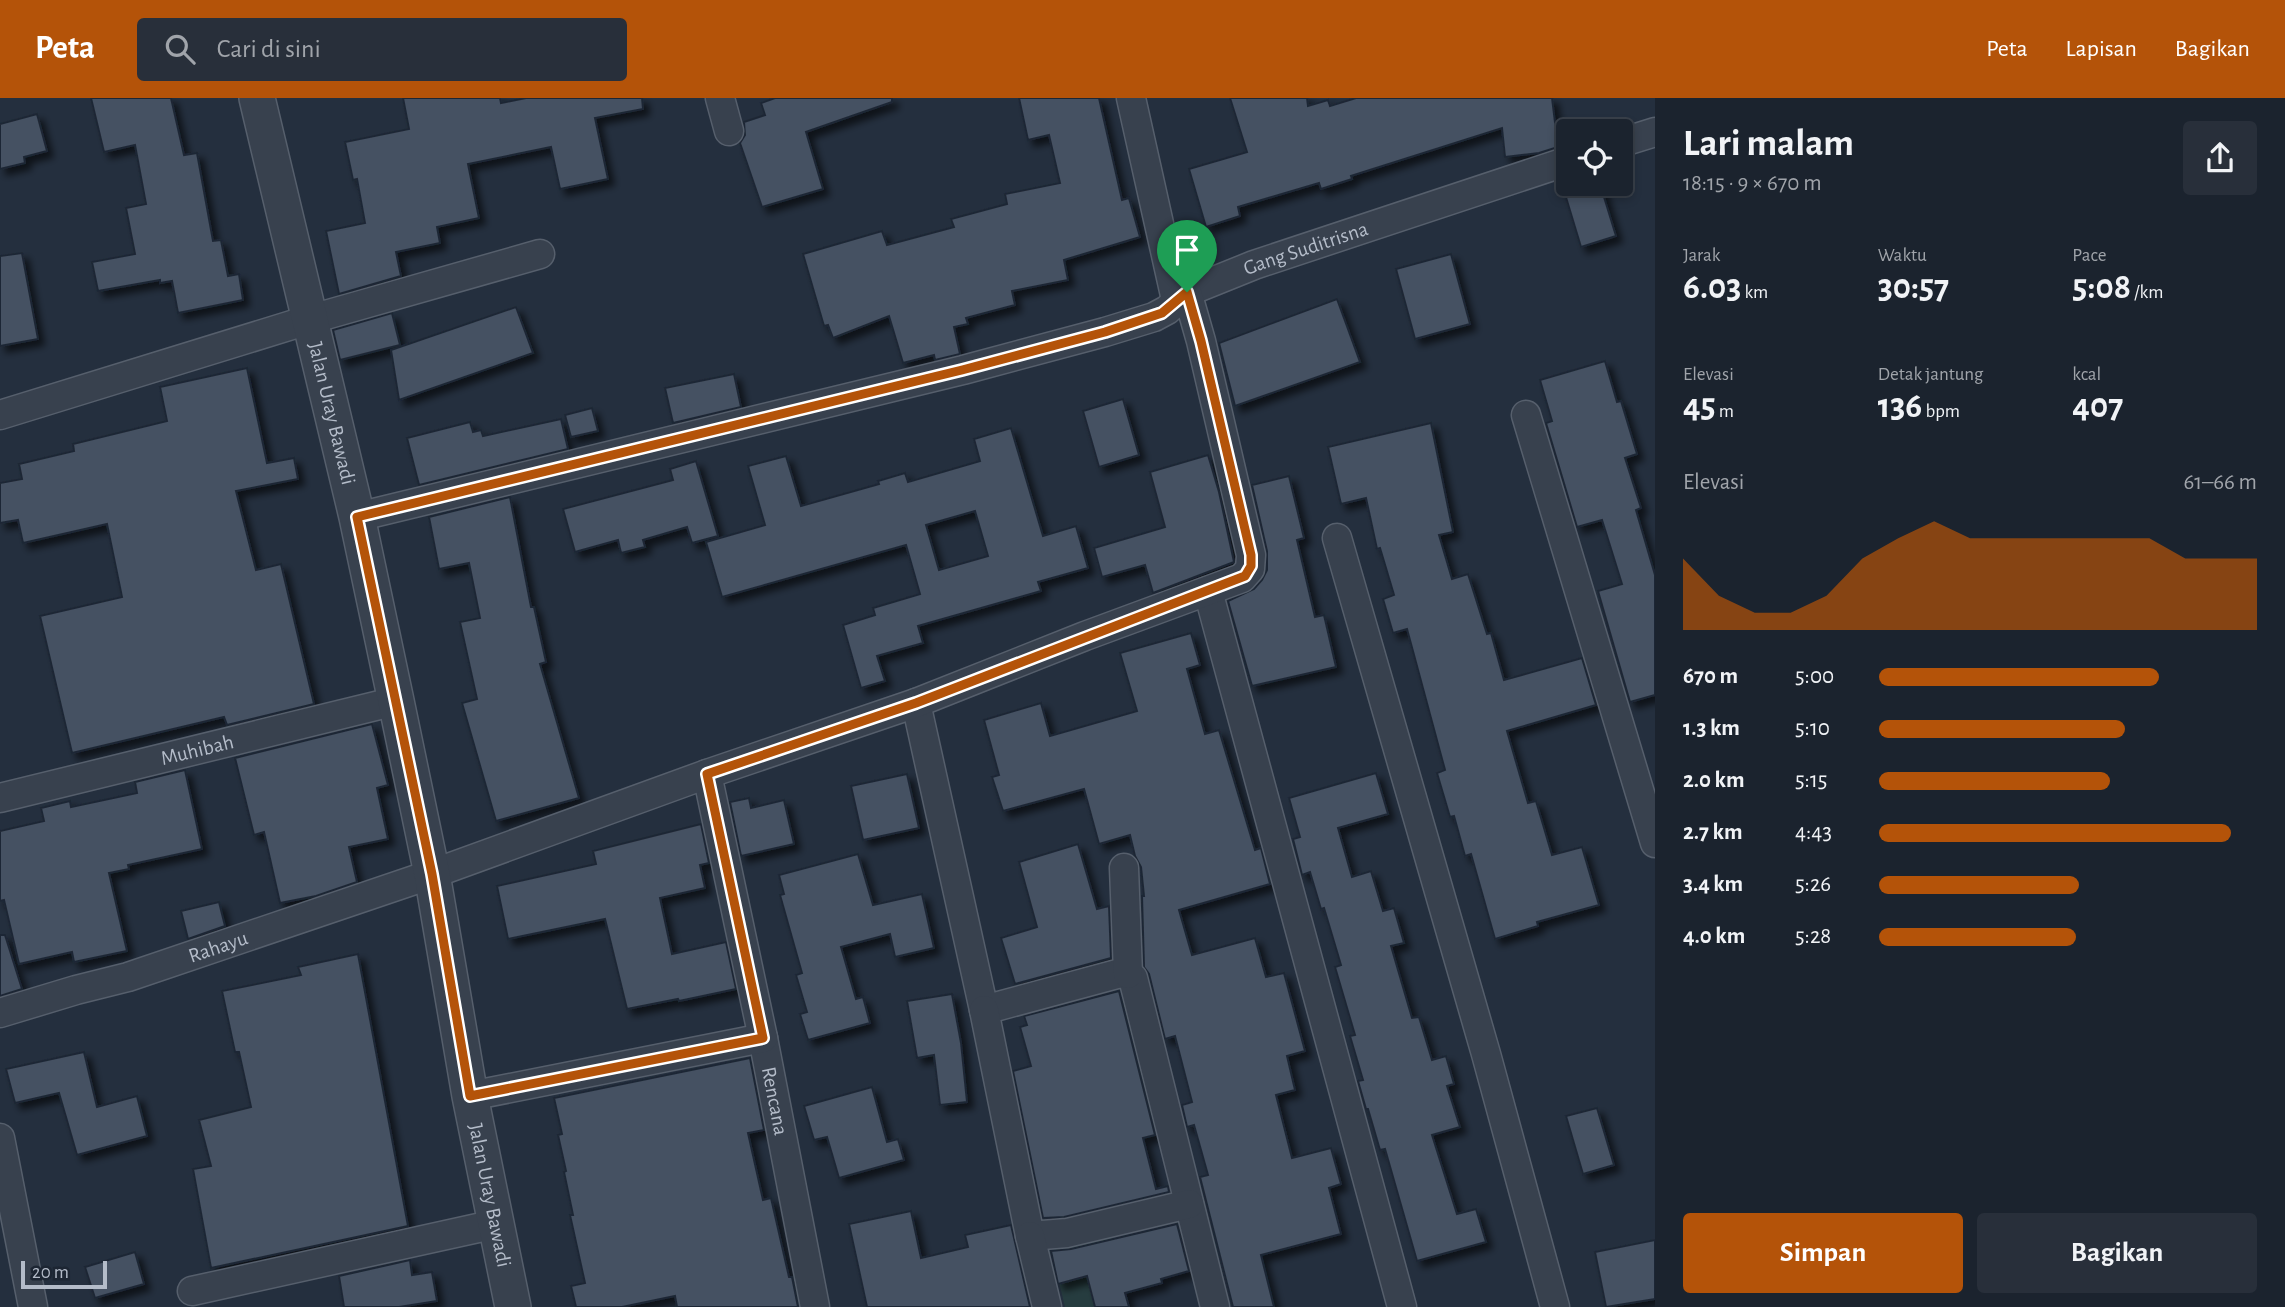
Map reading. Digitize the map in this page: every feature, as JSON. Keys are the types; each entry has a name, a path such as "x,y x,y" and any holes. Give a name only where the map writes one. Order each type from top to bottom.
{"street":[{"path":"720,98 729,131"},
{"name":"Rahayu","path":"0,1013 128,977 432,874 707,774 916,703 1242,578 1250,569 1251,560 1201,341 1182,296 1131,98"},
{"name":"Jalan Uray Bawadi","path":"261,99 308,320 357,517 396,701 432,874 470,1096 513,1307"},
{"path":"1633,140 1655,132"},
{"name":"Gang Suditrisna","path":"357,517 962,370 1105,332 1154,317 1167,310 1182,296 1254,265 1556,165"},
{"path":"0,415 308,320 540,254"},
{"path":"1526,415 1655,843"},
{"path":"1337,538 1486,1054 1555,1307"},
{"path":"1208,591 1402,1307"},
{"name":"Muhibah","path":"0,799 396,701"},
{"path":"916,703 1047,1307"},
{"name":"Rencana","path":"707,774 763,1038 815,1307"},
{"path":"1124,868 1128,974 1136,984 1215,1307"},
{"path":"984,1010 1117,974 1128,974"},
{"path":"470,1096 763,1038"},
{"path":"0,1138 33,1307"},
{"path":"1030,1237 1067,1233 1189,1205"},
{"path":"192,1291 496,1224"}],"green space":[{"path":"1111,1237 1129,1307 1065,1307 1051,1250"}],"building":[{"path":"91,98 171,98 184,155 197,153 213,241 221,240 228,276 239,274 243,300 178,313 172,281 160,283 160,280 98,291 92,262 135,254 126,208 146,204 135,145 104,152"},
{"path":"403,98 500,98 501,103 526,98 642,98 643,109 595,118 608,179 560,189 551,147 468,164 479,218 437,227 440,243 396,252 401,276 339,294 326,231 365,223 357,179 353,180 345,142 409,129"},
{"path":"775,98 892,98 892,102 806,132 823,189 762,207 740,143 745,135 744,122 765,115 761,103"},
{"path":"1019,98 1099,98 1122,200 1129,198 1140,237 1064,260 1068,280 1012,291 1015,305 966,318 968,324 954,327 960,354 935,360 934,355 903,363 889,316 833,338 828,325 824,326 803,254 882,231 887,245 954,227 951,219 1007,204 1005,194 1060,183 1049,135 1028,140"},
{"path":"1230,98 1307,98 1308,106 1328,100 1330,106 1356,98 1552,98 1556,148 1539,153 1505,157 1502,128 1351,176 1352,179 1321,189 1319,183 1238,207 1240,216 1206,227 1189,169 1247,152"},
{"path":"37,114 47,151 24,157 25,163 0,169 0,124"},
{"path":"1566,196 1604,196 1616,236 1581,247"},
{"path":"22,253 38,339 0,346 0,256"},
{"path":"1451,254 1470,324 1415,339 1396,269"},
{"path":"1337,299 1360,362 1235,406 1219,343"},
{"path":"516,307 533,353 399,400 391,350"},
{"path":"392,313 400,345 340,360 333,330"},
{"path":"1605,361 1617,402 1621,401 1637,454 1625,458 1641,508 1636,510 1655,575 1655,695 1630,702 1598,591 1622,584 1602,520 1577,527 1546,423 1552,421 1540,380"},
{"path":"247,368 267,463 294,458 298,479 236,491 256,570 281,564 314,704 227,725 224,717 72,753 40,616 122,597 107,524 23,543 18,520 0,523 0,483 22,479 19,464 74,451 73,444 167,421 160,387"},
{"path":"734,374 741,407 673,423 665,388"},
{"path":"1123,399 1139,455 1099,467 1083,411"},
{"path":"592,408 598,431 571,437 565,415"},
{"path":"561,419 568,449 419,485 407,438 470,422 473,432 481,430 483,436"},
{"path":"1431,423 1453,532 1439,535 1452,579 1468,574 1487,634 1491,633 1504,680 1582,658 1596,705 1507,731 1528,803 1536,801 1552,855 1582,847 1599,905 1537,922 1538,926 1495,939 1471,854 1465,856 1454,816 1450,817 1437,773 1445,770 1407,629 1393,633 1383,599 1394,595 1380,548 1377,549 1366,498 1341,504 1328,447"},
{"path":"1011,428 1043,536 1076,526 1088,568 1038,582 1041,591 918,626 923,643 877,656 885,681 861,688 843,625 875,615 873,608 920,594 906,545 722,597 706,542 765,525 748,466 786,456 801,506 879,484 878,481 905,473 908,482 980,461 974,439","holes":["975,511 988,556 939,570 926,525"]},
{"path":"1208,455 1234,562 1153,593 1145,565 1102,577 1094,548 1165,527 1150,472"},
{"path":"696,461 718,536 692,543 687,527 643,540 645,547 621,553 618,540 575,552 563,509 673,480 670,469"},
{"path":"1289,476 1304,538 1297,540 1315,617 1324,615 1336,667 1252,686 1228,601 1254,589 1267,570 1267,551 1252,485"},
{"path":"510,497 531,607 534,607 546,662 540,664 579,798 496,821 462,703 477,699 460,622 480,618 469,563 439,569 429,517"},
{"path":"1191,633 1200,665 1187,669 1205,734 1219,730 1255,850 1261,848 1270,884 1179,910 1192,955 1255,938 1266,977 1284,973 1305,1051 1287,1056 1295,1090 1276,1095 1292,1158 1331,1148 1341,1184 1329,1188 1341,1234 1261,1255 1274,1307 1233,1307 1200,1177 1208,1175 1194,1125 1187,1127 1182,1105 1192,1102 1175,1036 1165,1039 1149,974 1144,967 1144,896 1141,867 1130,835 1099,844 1084,789 1003,811 992,777 999,775 984,720 1041,703 1050,736 1137,711 1120,653"},
{"path":"372,724 388,785 377,788 388,839 349,847 357,882 316,896 280,903 264,832 254,835 235,758"},
{"path":"185,770 202,849 128,865 129,869 109,873 127,951 74,962 72,952 19,964 4,900 0,901 0,831 44,821 41,808 70,801 71,807 137,793 135,782"},
{"path":"1376,773 1388,814 1338,828 1352,877 1371,871 1383,911 1394,908 1404,943 1391,946 1412,1018 1419,1017 1432,1060 1446,1056 1454,1084 1447,1086 1460,1127 1432,1135 1457,1214 1476,1209 1486,1242 1417,1261 1385,1149 1380,1150 1358,1081 1363,1080 1350,1036 1355,1035 1335,967 1341,965 1310,872 1302,875 1293,839 1300,837 1289,798"},
{"path":"907,774 919,828 863,840 851,786"},
{"path":"749,798 751,808 784,800 794,844 741,856 730,802"},
{"path":"701,824 709,863 700,865 705,888 660,898 672,954 726,942 736,989 627,1009 605,919 508,939 497,886 596,864 593,851"},
{"path":"1078,844 1097,909 1109,906 1111,958 1015,984 1001,938 1037,927 1019,862"},
{"path":"858,854 873,905 922,894 934,948 895,957 890,934 841,947 856,999 863,997 870,1023 808,1040 800,1014 807,1012 796,975 802,973 780,895 784,894 779,875"},
{"path":"219,902 225,926 188,939 181,911"},
{"path":"0,935 5,935 22,989 0,996"},
{"path":"358,954 408,1226 211,1268 193,1169 211,1166 199,1120 251,1107 239,1052 235,1052 222,991 301,975 298,967"},
{"path":"1119,991 1155,1135 1143,1138 1156,1189 1168,1186 1169,1192 1064,1217 1043,1218 1013,1071 1031,1066 1020,1027 1027,1025 1024,1016"},
{"path":"952,994 961,1043 967,1102 940,1105 934,1055 917,1058 907,1001"},
{"path":"84,1052 97,1107 137,1096 147,1136 77,1155 59,1093 15,1103 6,1069"},
{"path":"750,1058 764,1130 748,1133 763,1200 771,1198 798,1307 677,1307 675,1296 622,1307 576,1307 571,1286 585,1283 570,1215 573,1215 558,1135 562,1134 554,1098"},
{"path":"872,1087 887,1142 898,1139 904,1160 839,1178 827,1137 814,1140 804,1106"},
{"path":"1597,1108 1614,1165 1583,1174 1566,1116"},
{"path":"911,1211 921,1258 968,1247 965,1235 1011,1225 1030,1307 867,1307 849,1224"},
{"path":"1177,1224 1189,1271 1161,1279 1162,1283 1125,1293 1129,1307 1095,1307 1087,1276 1058,1284 1051,1251 1071,1249"},
{"path":"1655,1240 1655,1299 1606,1307 1595,1252"},
{"path":"135,1252 144,1284 95,1298 85,1267"},
{"path":"410,1260 412,1275 432,1272 437,1301 399,1307 344,1307 339,1276"}],"route":[{"path":"1187,292 1251,555 1248,573 1239,580 1085,636 916,703 707,774 763,1038 470,1096 432,874 357,517 962,370 1105,332 1154,317 1167,310 1187,292"}]}
